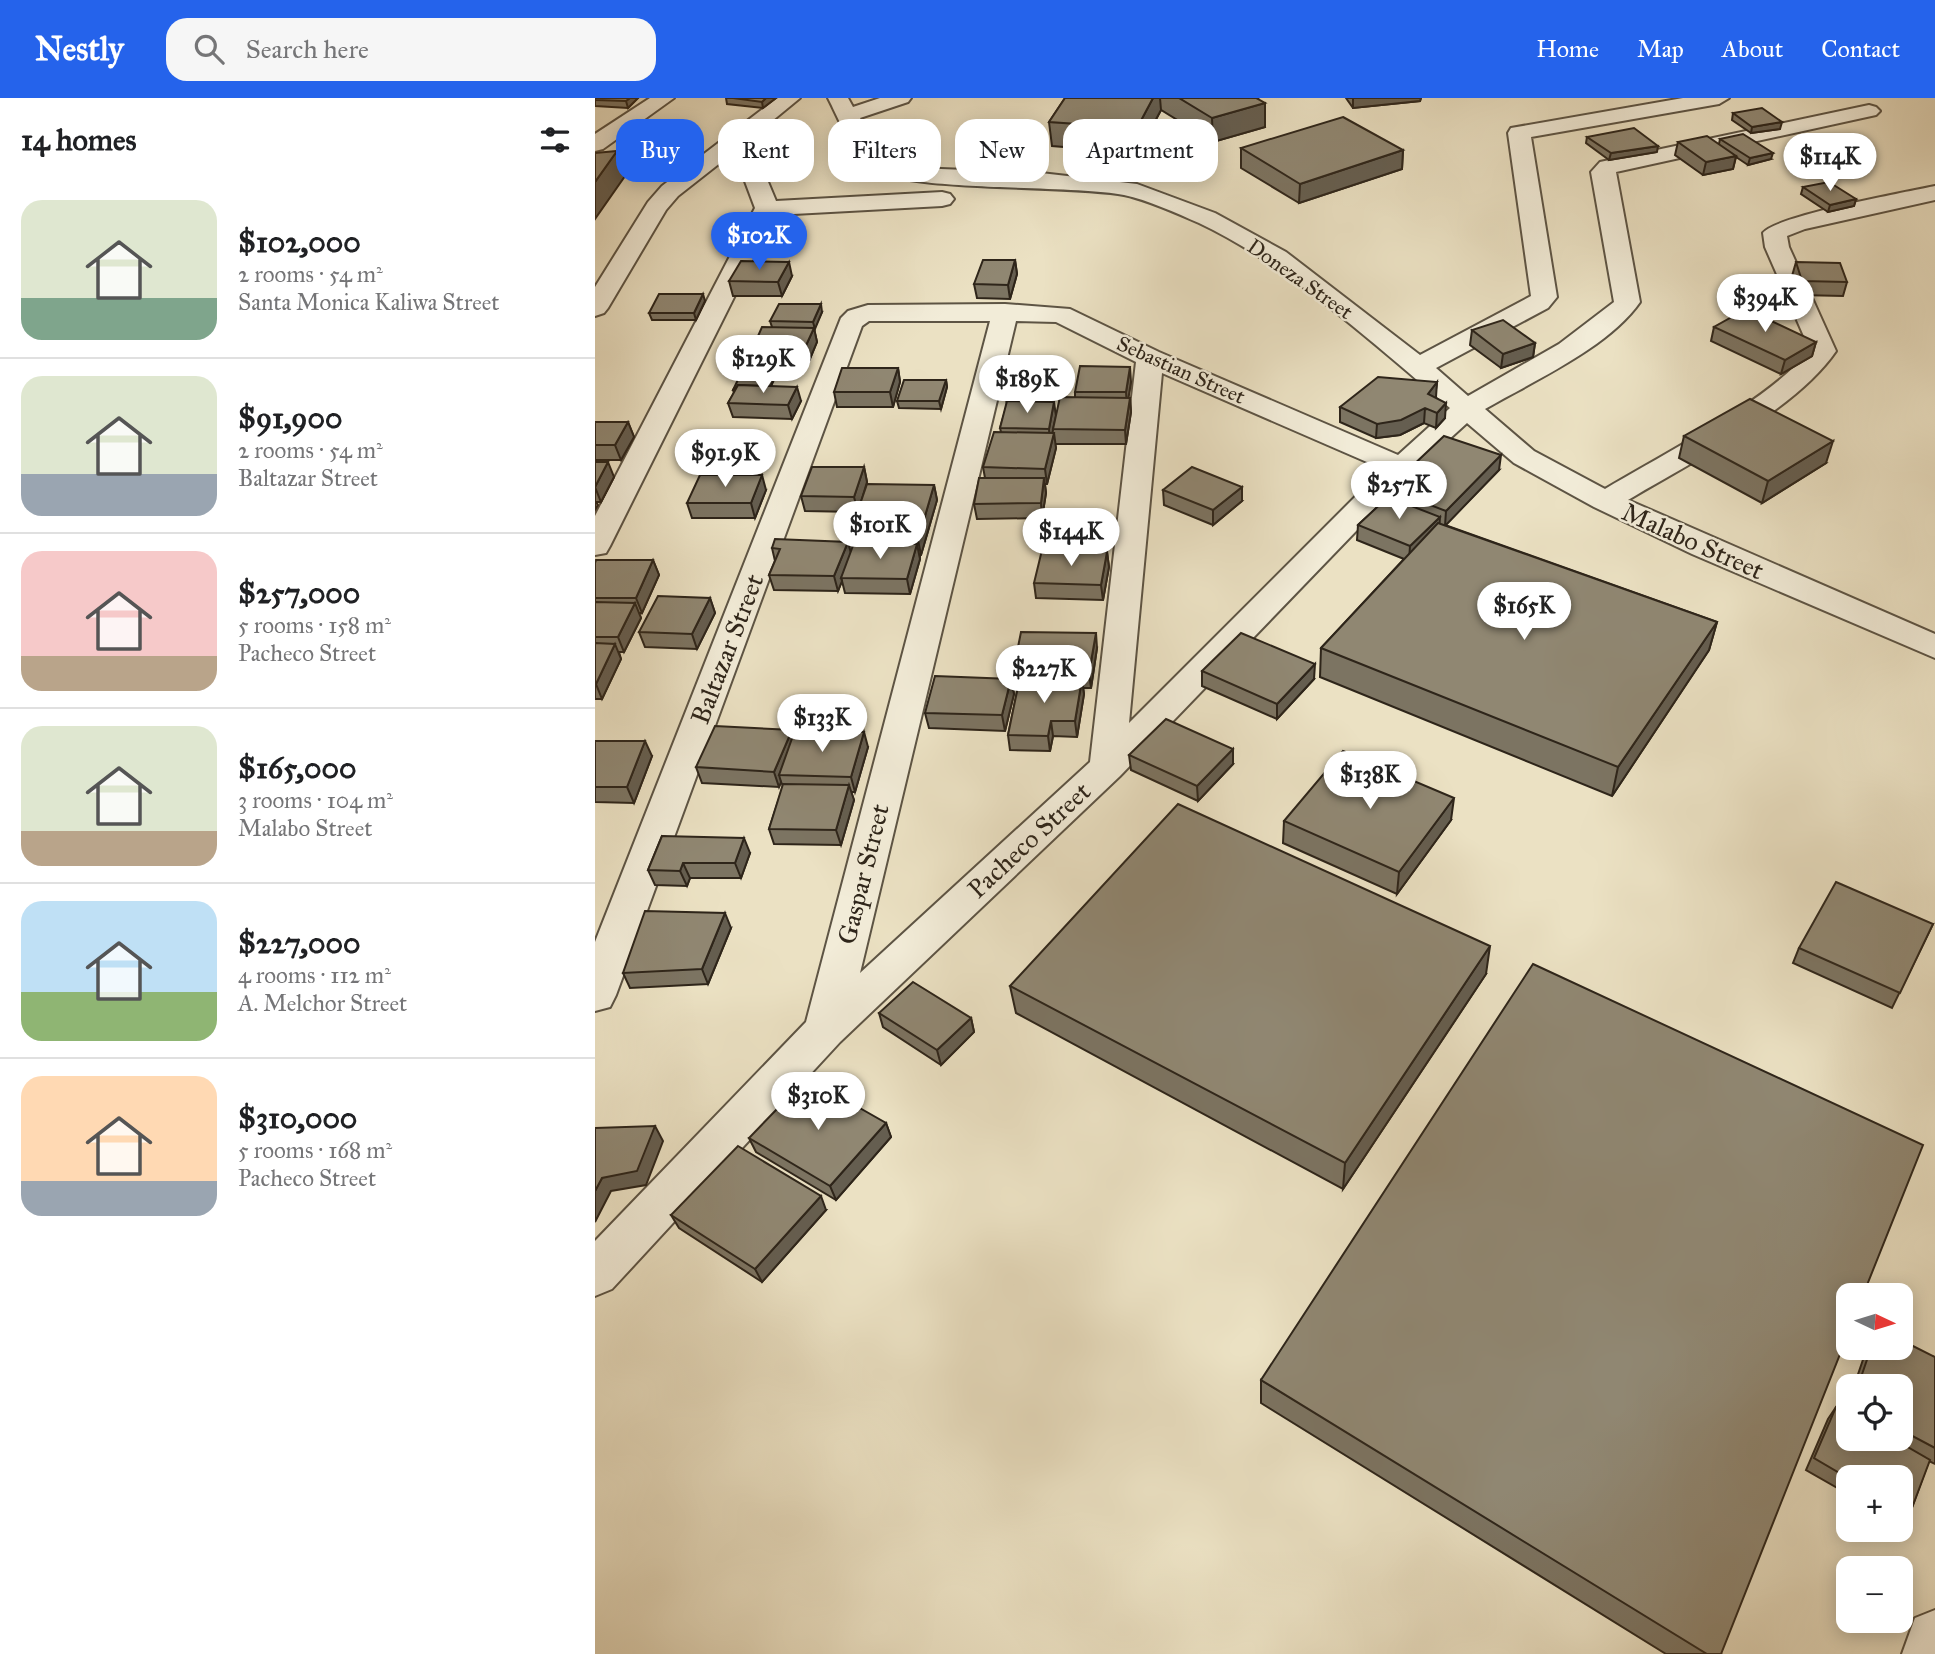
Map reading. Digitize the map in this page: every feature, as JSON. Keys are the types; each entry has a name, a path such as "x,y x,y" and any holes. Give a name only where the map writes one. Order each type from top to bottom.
{"street":[{"path":"595,144 663,98"},
{"path":"764,119 790,98"},
{"path":"843,107 901,98"},
{"path":"1418,367 1539,303 1544,297 1519,134 1719,98"},
{"name":"Doneza Street","path":"843,107 874,161 889,170 915,175 1041,180 1129,189 1207,218 1277,257 1467,408"},
{"name":"Pacheco Street","path":"595,1274 825,1030 1107,767 1402,467 1467,408 1568,350 1620,312 1627,302 1602,172 1608,167 1869,111"},
{"path":"595,307 656,207 670,191 718,155"},
{"path":"757,182 767,208"},
{"path":"1605,501 1748,412 1819,362 1823,351 1777,247 1775,233 1798,224 1935,193"},
{"path":"767,208 942,199"},
{"path":"595,546 622,466 767,208"},
{"name":"Gaspar Street","path":"825,1030 1005,312"},
{"name":"Sebastian Street","path":"868,313 1061,314 1150,358 1402,467"},
{"name":"Baltazar Street","path":"595,995 851,323 857,316 868,313"},
{"path":"1107,767 1150,358"},
{"name":"Malabo Street","path":"1467,408 1524,457 1605,501 1935,647"},
{"path":"1930,1654 1935,1638"}],"building":[{"path":"595,98 630,98 626,101"},
{"path":"733,98 766,98 762,102"},
{"path":"1065,98 1153,98 1142,119 1063,119 1063,123 1049,122"},
{"path":"1179,98 1256,98 1265,103 1212,118"},
{"path":"1762,108 1782,122 1752,127 1733,113"},
{"path":"1343,117 1403,150 1300,184 1241,148"},
{"path":"1634,128 1658,146 1611,153 1587,137"},
{"path":"1743,134 1773,153 1750,158 1720,139"},
{"path":"1707,136 1736,156 1706,162 1678,142"},
{"path":"616,151 595,182 595,153"},
{"path":"1829,182 1856,199 1830,205 1803,187"},
{"path":"983,260 1015,260 1008,285 974,284"},
{"path":"741,261 789,262 778,282 729,281"},
{"path":"1796,262 1840,263 1847,282 1802,281"},
{"path":"659,294 703,294 694,313 649,313"},
{"path":"779,304 821,304 813,322 770,321"},
{"path":"1746,309 1816,342 1785,360 1714,327"},
{"path":"1503,320 1535,343 1503,354 1472,330"},
{"path":"762,327 814,328 803,352 751,352"},
{"path":"747,361 777,362 766,386 738,385 733,390"},
{"path":"1080,366 1130,367 1126,392 1075,392"},
{"path":"842,368 898,368 890,392 834,392"},
{"path":"1011,371 1053,371 1048,395 1005,394"},
{"path":"1378,377 1437,382 1428,394 1446,403 1437,413 1425,408 1401,420 1377,424 1340,407"},
{"path":"904,380 946,380 939,401 897,401"},
{"path":"738,385 797,387 788,405 728,403"},
{"path":"1060,397 1130,398 1125,430 1053,429"},
{"path":"1750,399 1833,441 1768,481 1684,436"},
{"path":"1007,401 1054,402 1049,429 1000,428"},
{"path":"595,422 628,422 615,445 595,445"},
{"path":"994,432 1054,433 1045,469 983,467"},
{"path":"1444,436 1501,455 1446,511 1388,489"},
{"path":"595,462 608,462 595,487"},
{"path":"812,467 864,467 854,497 801,496"},
{"path":"1192,467 1242,487 1213,510 1163,490"},
{"path":"700,475 762,475 751,503 687,503"},
{"path":"979,478 1044,478 1041,503 974,504"},
{"path":"867,484 934,485 918,540 848,539"},
{"path":"1388,497 1440,517 1410,546 1358,525"},
{"path":"1438,523 1717,622 1618,767 1321,648"},
{"path":"775,539 848,542 834,576 769,575 780,549 772,548"},
{"path":"854,543 917,544 907,579 841,578"},
{"path":"1042,550 1107,552 1101,585 1034,583"},
{"path":"596,560 653,560 636,598 595,598"},
{"path":"658,596 710,598 692,634 639,632"},
{"path":"595,602 635,603 618,637 595,637"},
{"path":"1021,632 1096,633 1089,673 1013,672"},
{"path":"1241,633 1315,664 1277,704 1202,671"},
{"path":"595,643 615,644 596,684 595,684"},
{"path":"935,676 1011,679 1002,715 925,713"},
{"path":"1020,677 1082,679 1075,721 1051,721 1048,736 1008,735"},
{"path":"1166,719 1233,749 1197,786 1129,755"},
{"path":"715,726 792,730 774,772 696,767"},
{"path":"795,730 864,732 851,777 779,775"},
{"path":"595,741 645,741 627,787 595,787"},
{"path":"1343,751 1454,798 1399,872 1284,821"},
{"path":"783,784 849,785 836,830 769,829"},
{"path":"1178,804 1490,946 1345,1163 1010,986"},
{"path":"662,836 744,838 735,863 683,863 680,871 648,870"},
{"path":"1836,882 1933,924 1900,993 1799,948"},
{"path":"645,911 725,913 702,969 623,973"},
{"path":"1533,964 1923,1145 1868,1283 1836,1283 1838,1360 1721,1654 1707,1654 1261,1380"},
{"path":"913,982 971,1018 937,1050 879,1013"},
{"path":"807,1078 886,1123 830,1186 749,1138"},
{"path":"655,1126 637,1171 602,1178 595,1191 595,1128"},
{"path":"738,1146 821,1196 755,1269 671,1215"},
{"path":"1913,1346 1935,1357 1935,1448 1913,1436 1913,1374 1862,1374 1867,1360 1913,1360"},
{"path":"1836,1407 1836,1451 1913,1450 1930,1460 1913,1505 1913,1465 1836,1465 1836,1471 1814,1458"}]}
